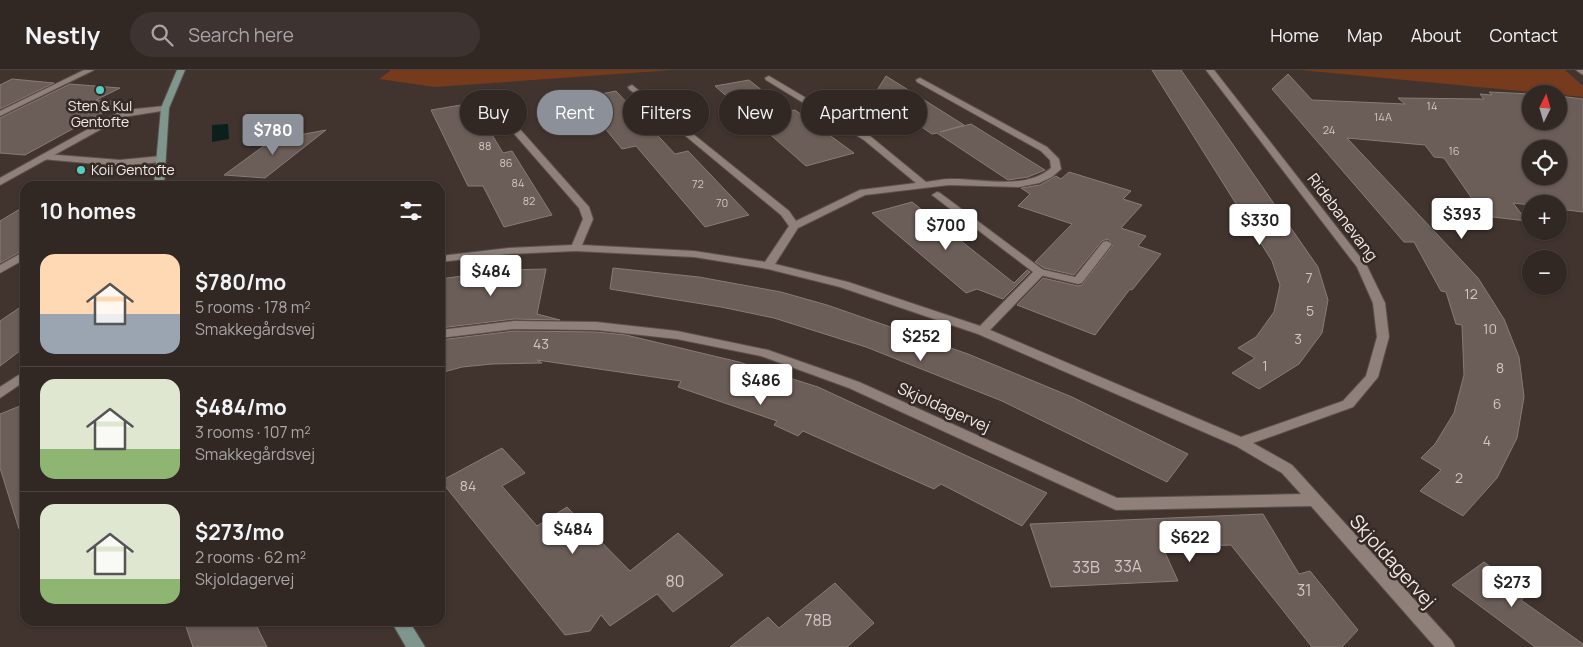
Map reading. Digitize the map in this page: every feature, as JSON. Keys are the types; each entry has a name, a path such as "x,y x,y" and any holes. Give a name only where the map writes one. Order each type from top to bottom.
{"street":[{"path":"0,114 90,70"},
{"path":"159,181 165,108 181,70"},
{"name":"Ridebanevang","path":"1210,70 1362,266 1379,303 1383,337 1372,377 1348,404 1241,442"},
{"path":"1580,70 1583,73"},
{"path":"769,78 866,138 923,184"},
{"path":"768,266 794,226 863,192 923,184 1019,184 1036,182 1056,169 1054,159 1044,149 920,80"},
{"path":"632,87 785,213 794,226"},
{"path":"0,182 120,115 135,111 165,108"},
{"path":"520,135 584,207 588,219 576,248"},
{"path":"45,157 120,163 161,158"},
{"path":"937,195 1040,272 1078,281 1107,244"},
{"name":"Skjoldagervej","path":"445,258 509,251 576,248 694,254 768,266 844,284 982,331 1241,442 1287,468 1313,500 1446,647"},
{"path":"0,270 20,257"},
{"path":"982,331 1040,272"},
{"name":"Skjoldagervej","path":"445,333 514,325 596,326 677,335 764,353 854,385 1116,504 1313,500"},
{"path":"0,394 20,379"},
{"path":"402,626 416,647"}],"shaded area":[{"path":"391,70 673,70 435,87 379,79"},
{"path":"1300,70 1565,70 1583,86 1583,97 1568,96 1568,85 1522,85 1522,91"}],"water":[{"path":"228,124 229,139 212,142 212,125"}],"building":[{"path":"1152,70 1181,70 1318,267 1328,300 1322,333 1299,364 1259,389 1232,373 1255,358 1238,348 1256,337 1274,312 1280,285 1272,261"},
{"path":"1288,74 1312,100 1405,104 1398,98 1484,99 1480,94 1492,95 1489,92 1522,94 1522,130 1568,130 1568,97 1583,99 1583,212 1567,210 1567,195 1522,195 1522,204 1513,203 1522,215 1522,220 1484,216 1444,158 1434,157 1425,145 1347,138 1478,278 1504,319 1519,357 1524,397 1517,438 1497,478 1463,516 1420,491 1441,470 1421,458 1435,444 1454,413 1464,375 1462,325 1456,324 1446,292 1441,291 1414,242 1404,242 1272,89"},
{"path":"886,76 908,90 877,90"},
{"path":"12,79 54,83 0,109 0,85"},
{"path":"749,80 762,90 720,90 715,86"},
{"path":"70,84 120,88 96,100 122,102 25,155 0,153 0,118"},
{"path":"616,91 623,98 623,135 657,135 675,154 688,151 749,215 705,227 636,146 622,149 610,135 613,135 613,92"},
{"path":"927,102 964,125 940,132 971,124 1045,170 1028,177 1008,180 937,133 932,134 927,131"},
{"path":"460,105 460,135 492,135 503,153 512,151 552,215 504,227 483,186 468,186 431,110"},
{"path":"795,110 801,114 801,135 829,135 854,153 806,166 771,135 791,135 791,111"},
{"path":"326,130 265,178 224,175 272,140"},
{"path":"1069,172 1131,191 1123,199 1142,205 1121,228 1146,236 1138,246 1161,254 1132,290 1130,289 1095,335 1017,305 1043,278 1078,286 1082,285 1113,245 1108,239 1102,241 1074,275 1044,268 1035,262 1072,224 1018,206 1030,194 1021,188 1040,185 1056,176 1061,179"},
{"path":"912,202 1014,283 1027,270 1030,272 1003,299 977,289 966,293 872,213"},
{"path":"20,209 20,252 0,263 0,221"},
{"path":"613,268 699,277 781,292 827,305 968,354 1072,397 1188,454 1167,482 1002,401 866,347 774,318 721,307 610,289"},
{"path":"546,269 537,314 560,320 514,319 445,327 445,278 506,270"},
{"path":"20,307 20,351 0,366 0,321"},
{"path":"514,331 596,332 626,335 739,362 818,387 1047,493 1022,526 941,484 934,489 803,431 798,436 774,425 777,421 678,387 681,381 537,360 542,363 492,364 462,367 445,372 445,339"},
{"path":"20,406 20,529 0,468 0,414"},
{"path":"502,448 525,473 502,486 537,526 567,507 630,571 678,533 723,575 673,612 657,594 610,626 601,615 590,631 565,635 445,486 445,479"},
{"path":"1263,514 1299,574 1310,571 1358,630 1342,647 1312,647 1231,545 1163,548 1178,581 1051,587 1030,524"},
{"path":"1484,562 1529,594 1521,600 1583,644 1583,647 1535,647 1452,585"},
{"path":"835,583 874,623 847,647 730,647 768,617 779,628"},
{"path":"186,626 256,626 267,647 193,647"}],"place":[{"name":"Sten & Kul Gentofte","path":"100,90"},
{"name":"Koii Gentofte","path":"81,170"}]}
